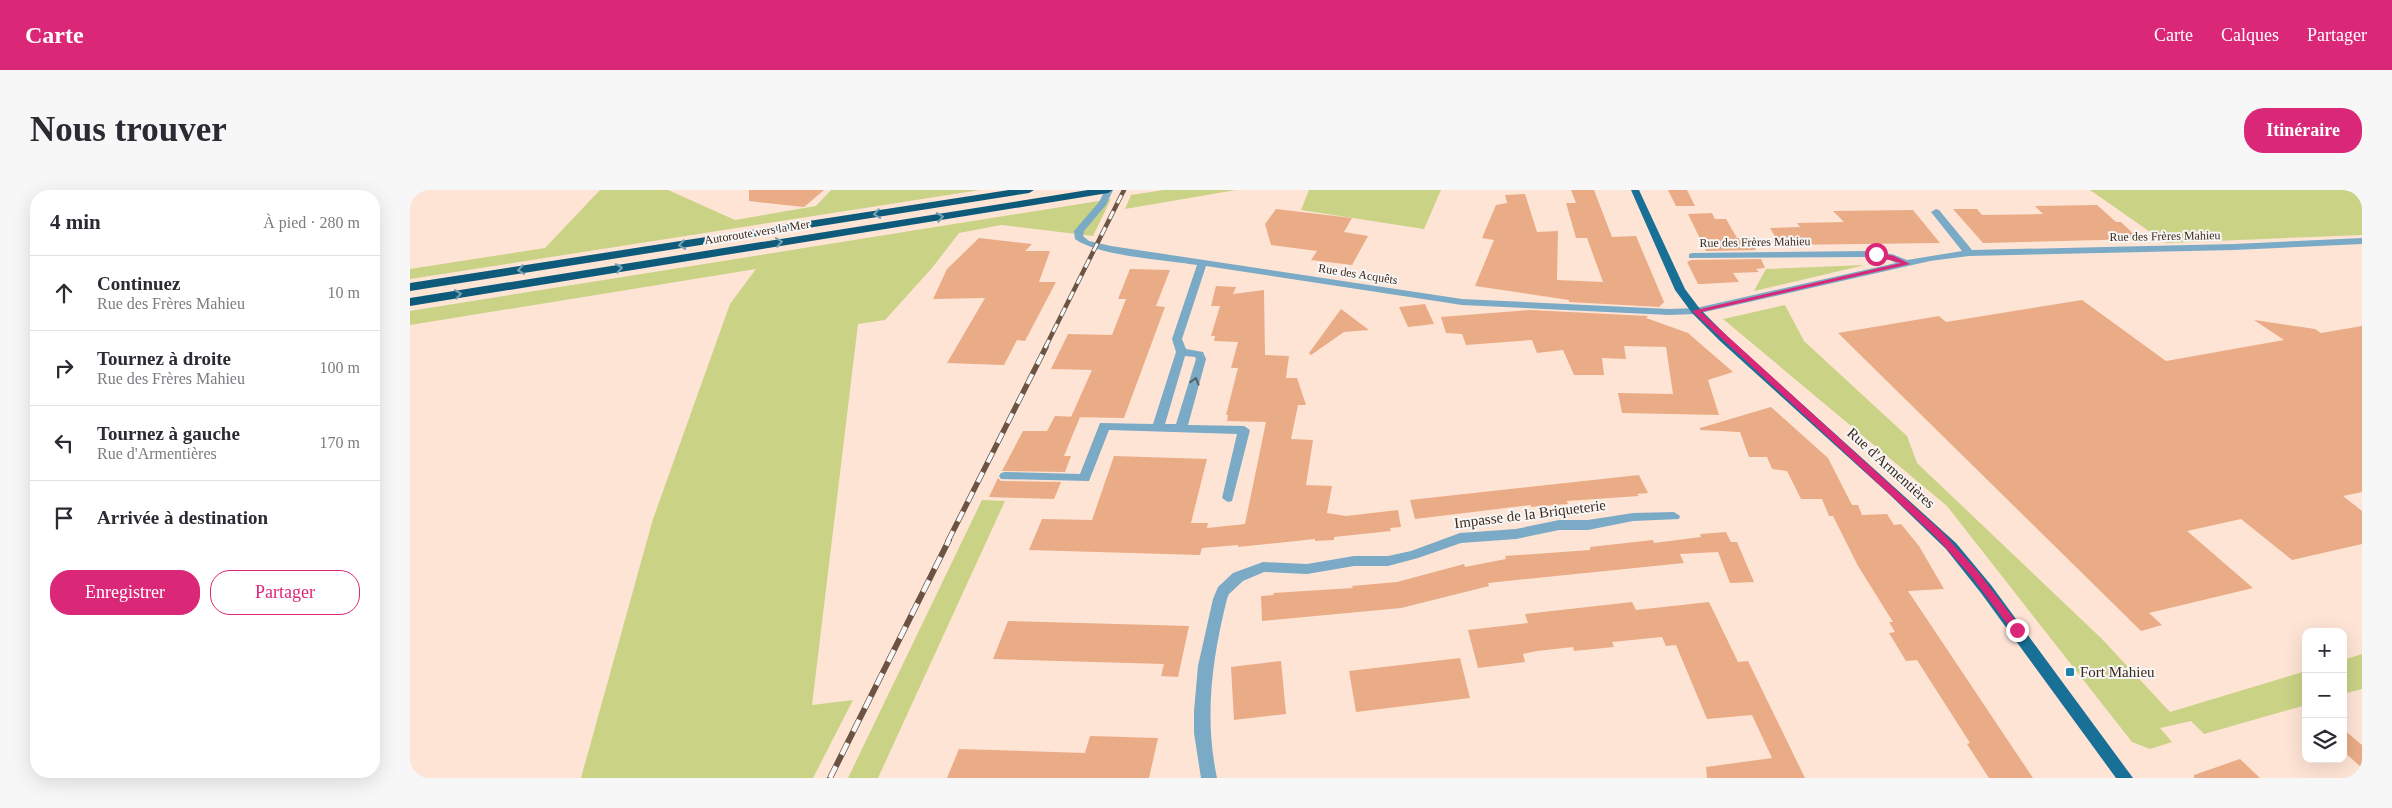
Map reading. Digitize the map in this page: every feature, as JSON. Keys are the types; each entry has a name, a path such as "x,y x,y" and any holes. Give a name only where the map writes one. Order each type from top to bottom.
{"highway":[{"path":"410,287 1029,190"},
{"name":"Autoroute vers la Mer","path":"410,302 1108,190"}],"main road":[{"name":"Rue d'Armentières","path":"1635,190 1680,290 1696,311 1951,546 1986,589 2125,778"}],"street":[{"name":"Rue des Acquêts","path":"1108,190 1103,203 1077,235 1081,241 1111,249 1462,302 1668,312 1696,311"},
{"path":"1936,212 1969,253"},
{"name":"Rue des Frères Mahieu","path":"1696,311 1907,264 1969,253 2362,242"},
{"name":"Rue des Frères Mahieu","path":"1692,256 1868,254 1892,257 1907,264"},
{"path":"1158,427 1181,352 1177,339 1202,263"},
{"path":"1181,352 1197,353 1201,359 1181,428"},
{"path":"1004,476 1085,478 1104,426 1244,430 1228,498"},
{"name":"Impasse de la Briqueterie","path":"1208,778 1201,737 1204,678 1220,600 1230,584 1245,573 1271,566 1307,569 1354,561 1388,561 1413,555 1460,538 1516,534 1559,525 1674,516"}],"green space":[{"path":"600,190 668,190 735,220 816,206 831,190 980,190 410,279 410,269 545,248"},
{"path":"1164,190 1236,190 1125,209 1131,195"},
{"path":"1309,190 1441,190 1424,229 1301,210"},
{"path":"2090,190 2362,190 2362,235 2166,243"},
{"path":"1111,199 1093,236 1001,225 959,233 932,268 885,320 858,324 812,705 853,700 813,778 581,778 653,519 730,304 756,269 410,325 410,311"},
{"path":"1865,265 1754,291 1766,269"},
{"path":"1785,305 1804,341 1907,436 1917,463 2102,639 2170,712 2302,672 2302,706 2204,734 2191,721 2160,728 2172,742 2150,749 2132,742 1947,506 1723,319"},
{"path":"982,500 1005,501 878,778 848,778"},
{"path":"2362,654 2362,689 2347,693 2347,673 2347,659"}],"building":[{"path":"749,190 824,190 804,207 749,201"},
{"path":"1571,190 1594,190 1612,237 1636,236 1664,302 1659,307 1569,302 1569,300 1475,286 1494,240 1482,238 1496,205 1507,203 1505,195 1525,194 1537,232 1558,231 1557,280 1603,282 1587,238 1576,238 1566,203 1576,203"},
{"path":"1668,190 1687,190 1695,206 1676,206"},
{"path":"2097,205 2116,222 2121,222 2139,239 1983,243 1953,209 1977,209 1982,215 2043,214 2035,206"},
{"path":"1276,209 1352,218 1344,232 1368,236 1352,265 1311,260 1317,251 1271,245 1265,224"},
{"path":"1913,210 1940,243 1780,245 1770,228 1800,227 1797,223 1844,222 1833,211"},
{"path":"1712,213 1715,219 1726,219 1737,238 1750,238 1756,250 1706,251 1688,214"},
{"path":"979,238 1032,244 1025,251 1050,251 1039,282 1056,282 1025,341 1017,340 1004,365 947,363 985,298 933,299 947,269"},
{"path":"1761,259 1765,268 1756,269 1759,272 1733,273 1739,282 1703,284 1698,284 1687,262 1691,260"},
{"path":"1130,269 1170,270 1156,306 1165,307 1124,418 1071,417 1092,370 1051,369 1068,334 1112,335 1126,299 1118,299"},
{"path":"1216,286 1236,287 1233,294 1264,290 1265,355 1289,356 1286,378 1297,378 1306,405 1298,405 1291,439 1313,440 1306,485 1332,486 1327,513 1346,516 1398,510 1401,527 1390,528 1391,531 1334,537 1334,540 1315,541 1315,539 1238,547 1238,545 1202,548 1200,555 1029,550 1042,519 1092,520 1114,456 1207,459 1191,523 1208,523 1207,528 1245,524 1266,422 1227,421 1228,415 1226,415 1238,368 1231,368 1238,342 1214,341 1215,336 1211,336 1220,306 1211,306"},
{"path":"2082,300 2166,361 2284,340 2254,320 2315,329 2321,333 2362,326 2362,492 2343,496 2362,511 2362,544 2292,560 2241,519 2187,531 2253,588 2149,613 2162,625 2141,631 1838,333 1939,316 1946,322"},
{"path":"1425,304 1434,324 1408,327 1399,307"},
{"path":"1341,309 1369,330 1344,332 1311,355 1309,353"},
{"path":"1530,310 1648,316 1646,318 1688,333 1733,372 1708,380 1719,415 1622,413 1618,393 1673,394 1666,347 1624,346 1626,359 1602,358 1604,375 1574,375 1563,350 1537,353 1532,340 1466,345 1462,334 1446,333 1441,317"},
{"path":"1771,407 1828,458 1852,505 1858,505 1862,515 1887,514 1894,525 1901,524 1919,546 1944,589 1908,591 2033,778 1989,778 1967,744 1970,743 1917,660 1906,661 1889,633 1895,632 1889,622 1893,622 1858,566 1833,516 1829,516 1822,499 1801,499 1787,471 1772,469 1767,457 1749,457 1740,432 1700,430 1700,428"},
{"path":"1055,416 1080,417 1064,456 1071,456 1065,472 1002,471 1023,431 1047,431"},
{"path":"1639,475 1648,493 1637,494 1639,496 1567,501 1568,504 1531,507 1531,505 1415,519 1410,500"},
{"path":"998,478 1001,481 1061,482 1054,499 989,497"},
{"path":"1726,532 1731,542 1737,542 1754,582 1730,583 1718,552 1680,554 1684,563 1488,583 1489,586 1401,608 1262,621 1261,596 1274,595 1273,593 1353,588 1352,586 1397,582 1464,564 1465,567 1506,559 1505,556 1590,550 1590,547 1653,540 1654,543 1701,537 1700,534"},
{"path":"1632,602 1636,610 1709,602 1738,662 1748,661 1805,778 1707,778 1706,767 1772,758 1752,715 1707,719 1676,645 1666,646 1662,637 1612,642 1614,647 1574,651 1573,647 1537,651 1523,654 1525,662 1478,668 1468,630 1528,623 1525,614"},
{"path":"1008,621 1189,626 1178,677 1161,676 1164,664 993,659"},
{"path":"1460,658 1470,698 1356,712 1349,671"},
{"path":"1281,661 1286,714 1234,720 1231,667"},
{"path":"2347,732 2362,745 2362,768 2347,755"},
{"path":"1090,736 1158,738 1149,778 947,778 959,749 1085,753"},
{"path":"2240,759 2260,778 2194,778 2194,775"}],"railway":[{"path":"1045,348 1124,190"},
{"path":"948,541 1046,347"},
{"path":"830,778 949,540"}],"place":[{"name":"Fort Mahieu","path":"2070,672"}],"route":[{"path":"1876,254 1899,259 1907,264 1696,311 1724,339 1939,534 1975,574 2017,630"}]}
